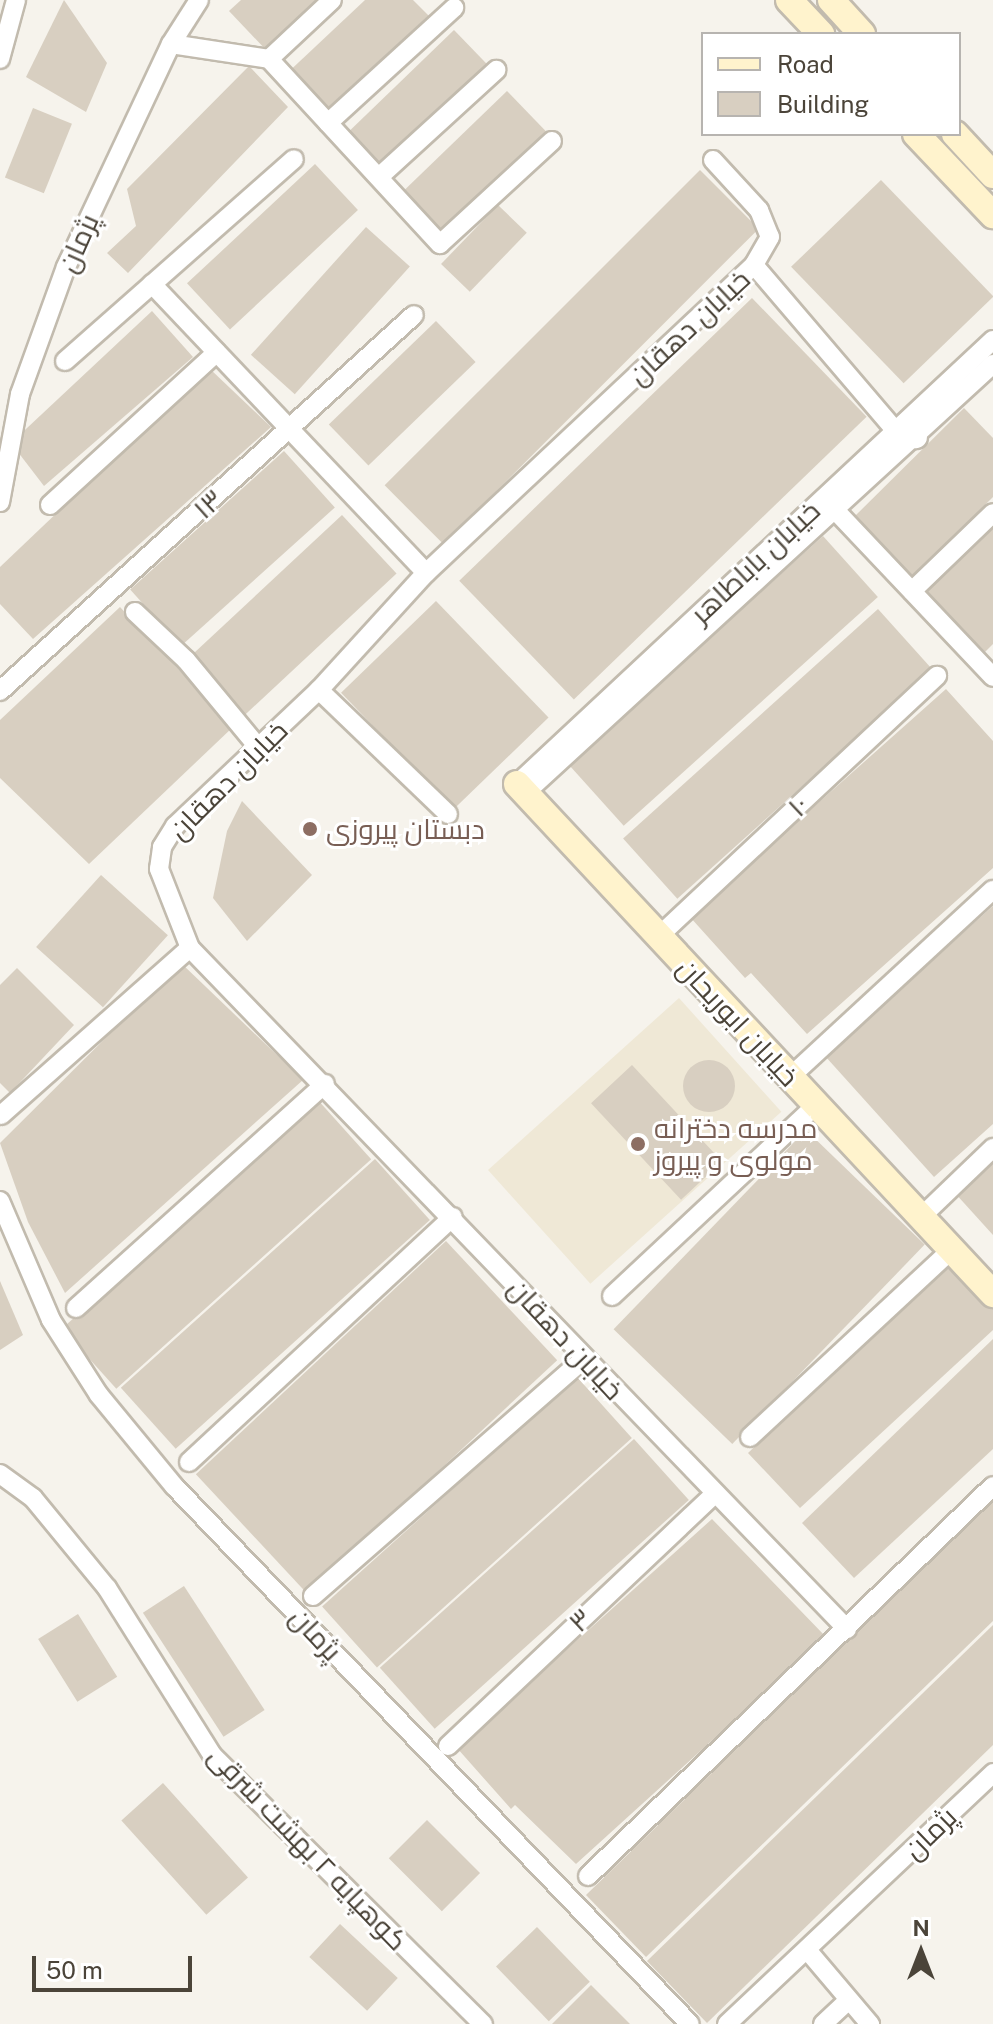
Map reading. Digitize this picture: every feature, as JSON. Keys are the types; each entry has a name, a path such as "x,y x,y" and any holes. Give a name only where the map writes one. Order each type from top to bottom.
{"main road":[{"path":"789,0 819,32"},
{"path":"831,0 860,32"},
{"path":"918,136 993,215"},
{"path":"957,136 993,175"},
{"name":"خیابان ابوریحان","path":"521,788 951,1250 989,1283"}],"street":[{"path":"0,59 16,0"},
{"name":"پژمان","path":"0,502 20,394 66,267 171,44 199,0"},
{"path":"269,59 332,0"},
{"path":"328,123 454,8"},
{"path":"171,44 269,59 440,244 552,141"},
{"path":"379,177 496,70"},
{"path":"65,361 294,159"},
{"path":"713,160 759,210 770,237 754,265"},
{"name":"خیابان دهقان","path":"847,1629 713,1495 453,1217 190,948 164,890 162,847 175,826 319,690 426,573 754,265 906,434"},
{"path":"152,284 426,573"},
{"name":"۱۳","path":"0,691 414,315"},
{"name":"خیابان باباطاهر","path":"521,788 836,511 993,340"},
{"path":"50,505 217,352"},
{"name":"خیابان باباطاهر","path":"521,788 906,434 993,364"},
{"path":"836,511 991,672"},
{"path":"912,591 993,513"},
{"path":"135,612 186,660 258,747"},
{"name":"۱۰","path":"659,936 937,676"},
{"path":"319,690 448,814"},
{"path":"790,1077 993,890"},
{"path":"1,1115 190,948"},
{"path":"76,1308 325,1084"},
{"path":"612,1296 816,1105"},
{"path":"921,1217 993,1148"},
{"name":"پژمان","path":"0,1201 51,1320 99,1395 174,1486 690,2024"},
{"path":"189,1462 453,1217"},
{"path":"750,1437 951,1250"},
{"path":"313,1596 584,1359"},
{"name":"کوهپایه ۲ بهشت شرقی","path":"0,1474 33,1498 107,1588 212,1755 483,2024"},
{"path":"588,1876 993,1486"},
{"name":"۳","path":"448,1746 713,1495"},
{"name":"پژمان","path":"727,2024 808,1951 993,1773"},
{"path":"808,1951 870,2024"},
{"path":"823,2024 849,2000"}],"shaded area":[{"name":"مدرسه دخترانه مولوی و پیروز","path":"679,998 781,1112 590,1284 488,1170"}],"building":[{"path":"64,0 107,63 86,112 26,77"},
{"path":"241,0 324,0 268,52 229,11"},
{"path":"365,0 413,0 430,17 321,119 282,78"},
{"path":"454,30 494,71 386,175 347,134"},
{"path":"249,66 288,107 128,273 107,253 136,226 127,189"},
{"path":"507,91 547,132 439,236 400,195"},
{"path":"33,108 72,124 44,193 5,178"},
{"path":"315,164 358,210 230,329 187,283"},
{"path":"700,170 759,229 443,544 385,485"},
{"path":"881,180 993,296 904,383 791,267"},
{"path":"498,205 527,233 470,292 441,264"},
{"path":"366,227 410,266 295,394 251,355"},
{"path":"752,298 867,417 574,699 459,581"},
{"path":"152,311 193,357 44,486 11,443"},
{"path":"436,321 476,362 368,466 329,425"},
{"path":"209,368 271,427 33,639 0,604 0,567"},
{"path":"964,408 993,438 993,497 913,576 854,517"},
{"path":"284,451 335,507 181,646 130,590"},
{"path":"342,515 397,574 241,719 186,660"},
{"path":"993,527 993,644 982,655 923,596"},
{"path":"823,536 878,597 624,826 569,765"},
{"path":"436,601 549,718 454,809 341,693"},
{"path":"120,607 233,727 89,864 0,778 0,720"},
{"path":"878,609 932,669 677,899 623,839"},
{"path":"946,689 993,741 993,868 807,1034 751,973 745,978 690,917"},
{"path":"242,801 312,875 247,941 213,898 227,831"},
{"path":"101,875 168,935 103,1007 36,947"},
{"path":"993,906 993,1124 934,1177 825,1056"},
{"path":"181,963 303,1080 65,1293 28,1222 0,1143"},
{"path":"17,968 74,1025 10,1093 0,1083 0,985"},
{"path":"709,1060 727,1068 735,1086 727,1104 709,1112 691,1104 683,1086 691,1068"},
{"path":"632,1065 722,1162 681,1200 591,1103"},
{"path":"317,1099 371,1159 116,1389 62,1329"},
{"path":"806,1130 925,1245 732,1444 614,1329"},
{"path":"993,1158 993,1235 954,1192"},
{"path":"375,1159 430,1220 176,1449 121,1388"},
{"path":"446,1241 557,1360 307,1593 196,1474"},
{"path":"948,1261 993,1303 993,1330 800,1508 748,1453"},
{"path":"0,1281 23,1335 0,1350"},
{"path":"993,1339 993,1449 854,1578 802,1523"},
{"path":"577,1377 632,1438 377,1667 322,1607"},
{"path":"634,1439 689,1500 435,1729 380,1668"},
{"path":"993,1500 993,1621 646,1957 586,1895"},
{"path":"712,1519 826,1637 576,1864 515,1805 511,1809 457,1748"},
{"path":"184,1586 265,1710 224,1737 143,1613"},
{"path":"78,1614 117,1677 77,1702 38,1639"},
{"path":"993,1625 993,1745 707,2023 647,1961"},
{"path":"163,1783 248,1877 206,1915 121,1820"},
{"path":"427,1820 480,1873 442,1911 389,1858"},
{"path":"340,1924 398,1978 367,2011 309,1957"},
{"path":"537,1927 590,1982 549,2021 496,1967"},
{"path":"591,1985 630,2024 552,2024"}],"place":[{"name":"دبستان پیروزی","path":"310,829"},
{"name":"مدرسه دخترانه مولوی و پیروز","path":"638,1144"}]}
